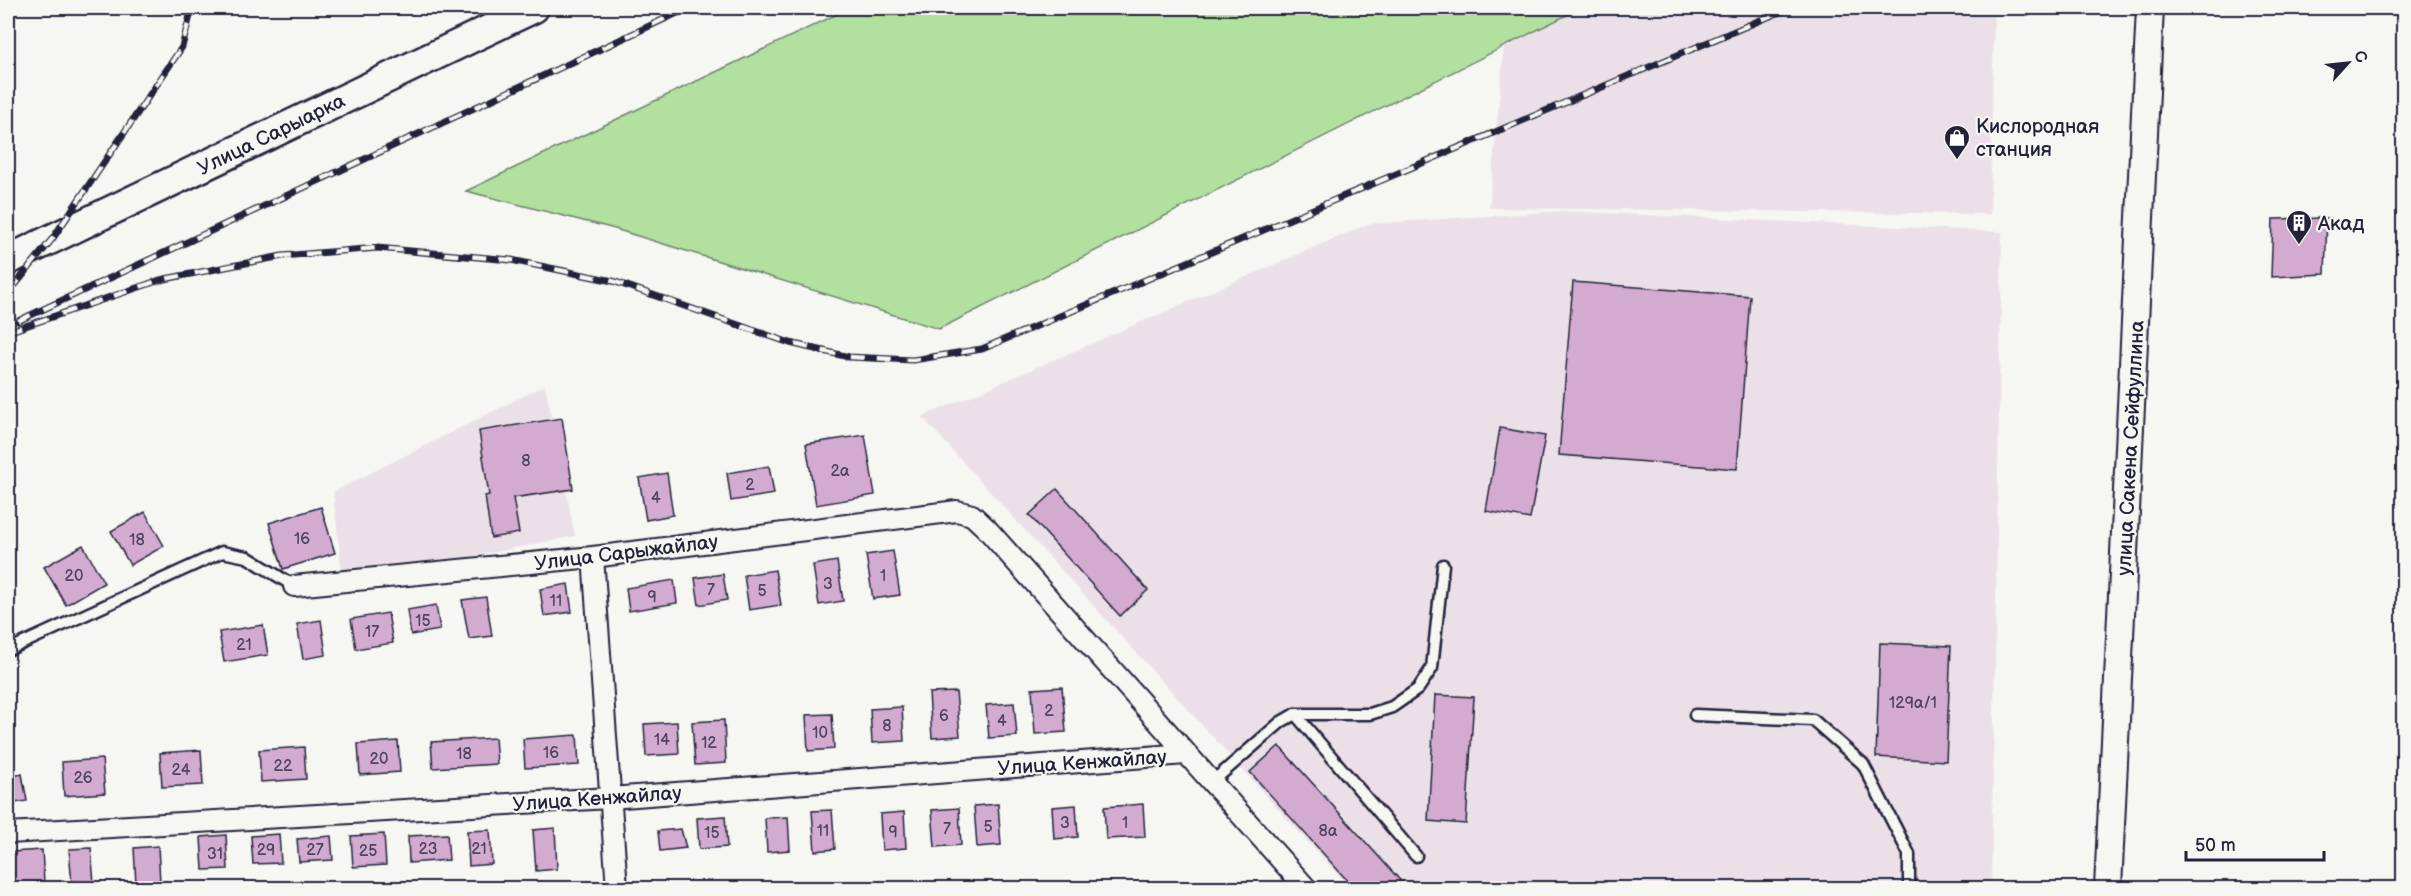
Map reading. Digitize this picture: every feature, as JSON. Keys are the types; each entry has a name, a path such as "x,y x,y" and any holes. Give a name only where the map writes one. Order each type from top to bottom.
{"main road":[{"name":"Улица Сарыарка","path":"8,260 534,8"}],"street":[{"name":"улица Сакена Сейфуллина","path":"2108,888 2150,8"},
{"name":"Улица Сарыжайлау","path":"294,586 593,556 957,511 972,515 986,528 1186,754"},
{"path":"593,556 618,888"},
{"path":"1186,754 1305,888"},
{"name":"Улица Кенжайлау","path":"8,833 610,798 1186,754"}],"lane":[{"path":"8,650 222,552 247,556 294,586"},
{"path":"1212,782 1281,722 1295,714 1370,714 1392,707 1418,690 1431,668 1443,565"},
{"path":"1295,714 1416,856"},
{"path":"1695,715 1813,720 1863,765 1909,854 1908,888"}],"shaded area":[{"path":"1555,8 1994,8 1990,214 1489,208 1506,25"},
{"path":"1561,211 2002,232 1991,888 1350,888 922,417 1368,224"},
{"path":"545,385 575,536 343,582 333,492"}],"green space":[{"path":"850,8 1581,8 939,329 615,229 466,191"}],"building":[{"name":"Акад","path":"2327,218 2325,274 2271,277 2273,219"},
{"path":"1573,282 1750,296 1737,469 1559,455"},
{"path":"562,418 573,489 513,498 519,533 491,538 485,496 489,495 479,431"},
{"path":"1500,428 1545,436 1530,519 1486,511"},
{"path":"865,435 875,495 816,505 806,444"},
{"path":"769,466 774,494 731,501 727,473"},
{"path":"667,473 673,515 646,520 639,478"},
{"path":"1057,489 1148,590 1120,616 1029,515"},
{"path":"321,507 335,553 283,569 269,523"},
{"path":"145,512 164,546 130,565 111,531"},
{"path":"83,545 104,583 66,605 44,567"},
{"path":"893,551 900,595 873,599 866,555"},
{"path":"837,561 843,601 819,605 813,565"},
{"path":"775,570 781,605 749,610 744,575"},
{"path":"723,574 727,600 699,605 695,578"},
{"path":"674,580 677,603 629,611 626,588"},
{"path":"568,584 572,612 544,616 540,589"},
{"path":"486,597 492,636 469,639 462,600"},
{"path":"436,605 440,630 411,635 407,610"},
{"path":"388,613 393,643 356,649 351,619"},
{"path":"321,620 326,655 303,659 297,624"},
{"path":"263,625 268,655 224,662 219,632"},
{"path":"1880,643 1951,646 1946,761 1876,757"},
{"path":"1062,687 1066,732 1035,734 1032,689"},
{"path":"956,692 960,736 932,738 929,693"},
{"path":"1435,695 1474,697 1466,824 1428,821"},
{"path":"1014,703 1017,736 989,738 986,705"},
{"path":"902,707 904,741 872,743 870,709"},
{"path":"832,714 834,749 808,751 806,715"},
{"path":"724,720 726,763 695,765 692,722"},
{"path":"677,722 679,754 646,756 644,724"},
{"path":"577,735 579,765 525,768 523,739"},
{"path":"495,738 497,764 433,768 431,742"},
{"path":"398,741 400,772 360,775 358,744"},
{"path":"1279,746 1407,888 1354,888 1250,772"},
{"path":"304,747 306,779 261,782 259,750"},
{"path":"201,750 203,785 162,787 160,753"},
{"path":"102,759 105,793 64,796 62,762"},
{"path":"22,774 27,801 8,804 8,777"},
{"path":"998,804 1001,845 977,847 974,806"},
{"path":"1143,804 1145,837 1106,839 1104,807"},
{"path":"1076,805 1078,837 1054,839 1052,807"},
{"path":"959,808 961,845 935,847 932,810"},
{"path":"832,810 835,849 815,851 812,811"},
{"path":"904,812 906,848 882,850 880,814"},
{"path":"725,816 727,847 699,849 697,818"},
{"path":"788,817 790,850 767,852 765,818"},
{"path":"555,828 557,869 536,871 533,830"},
{"path":"681,829 686,848 660,851 658,831"},
{"path":"490,830 492,864 469,866 467,831"},
{"path":"279,834 281,863 253,864 251,836"},
{"path":"384,834 386,865 353,867 351,836"},
{"path":"447,834 449,860 409,863 408,836"},
{"path":"226,835 228,869 203,870 201,837"},
{"path":"331,836 333,860 299,862 297,839"},
{"path":"158,846 160,882 136,884 134,848"},
{"path":"91,848 94,883 72,885 69,849"},
{"path":"42,850 44,883 14,885 11,852"}],"railway":[{"path":"8,289 16,284 53,238 182,47 192,8"},
{"path":"18,321 688,8"},
{"path":"8,332 160,280 282,256 377,248 511,260 613,281 790,343 849,357 913,360 982,349 1789,8"}],"place":[{"name":"Кислородная станция","path":"1957,161"},
{"name":"Акад","path":"2299,246"}]}
